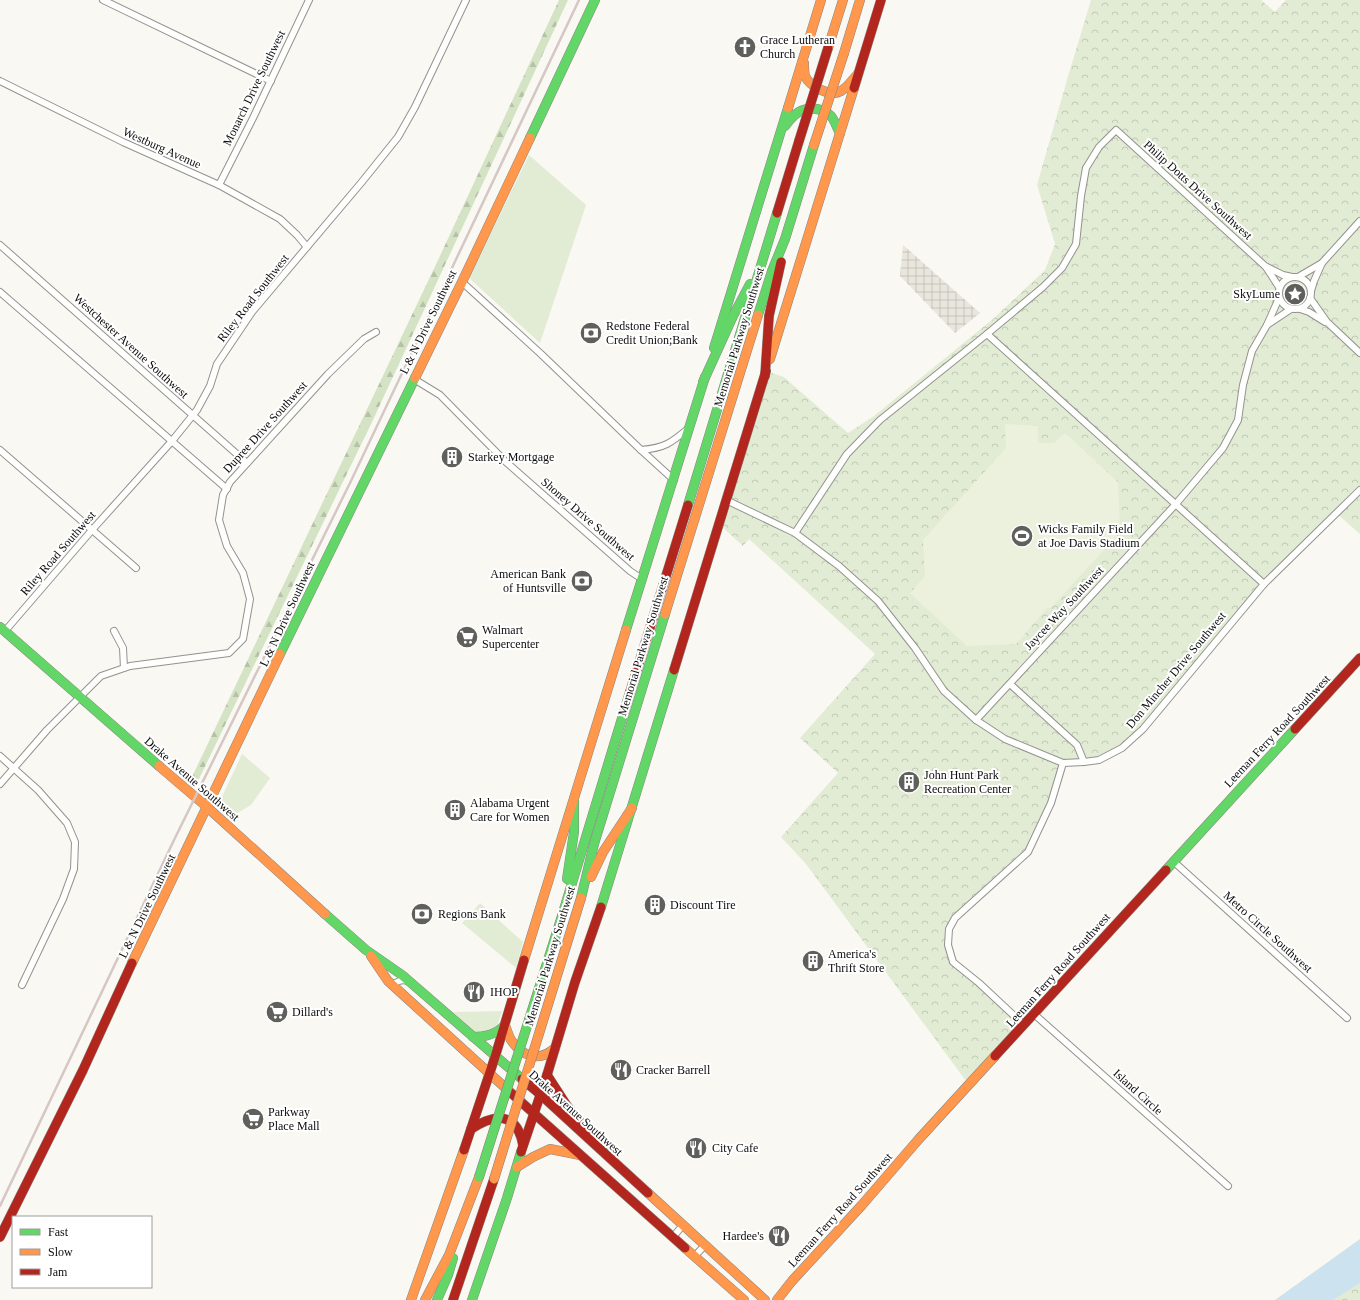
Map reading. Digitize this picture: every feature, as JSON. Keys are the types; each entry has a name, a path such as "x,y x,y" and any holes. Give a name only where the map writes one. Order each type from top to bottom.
{"main road":[{"name":"L & N Drive Southwest","path":"0,1237 83,1070 207,807 462,282 595,0"},
{"path":"411,1300 455,1178 495,1057 552,867 674,480 688,428 821,0"},
{"name":"Memorial Parkway Southwest","path":"437,1300 448,1275 562,916 842,0"},
{"name":"Memorial Parkway Southwest","path":"453,1300 494,1179 581,898 594,844 748,343 772,271 785,239 860,0"},
{"path":"472,1300 523,1145 541,1096 575,982 598,917 881,0"},
{"path":"803,59 805,76 810,83 819,89 827,91 838,92 846,87 859,72"},
{"path":"781,131 796,113 803,109 812,108 822,110 831,116 840,133"},
{"path":"765,376 769,316 785,239"},
{"path":"703,382 744,294 760,269"},
{"name":"Drake Avenue Southwest","path":"2,629 207,807 366,950 402,975 541,1096 765,1300"},
{"name":"Leeman Ferry Road Southwest","path":"777,1300 792,1281 862,1206 918,1140 1360,658"},
{"path":"562,916 574,832 574,799"},
{"path":"581,898 603,852 632,808"},
{"name":"Drake Avenue Southwest","path":"366,950 388,981 489,1074 744,1300"},
{"path":"505,1025 510,1039 528,1055 542,1057 555,1048"},
{"path":"473,1037 486,1037 493,1035 500,1031 505,1025"},
{"path":"547,1075 567,1106 613,1162"},
{"path":"471,1129 485,1120 494,1117 501,1117 517,1127 520,1132 523,1145"},
{"path":"517,1167 550,1149 581,1155"},
{"path":"425,1300 449,1255 479,1177"}],"street":[{"path":"103,0 271,81"},
{"name":"Monarch Drive Southwest","path":"218,185 253,118 309,0"},
{"name":"Riley Road Southwest","path":"2,629 172,441 197,410 210,386 217,364 252,312 398,137 415,107 466,0"},
{"name":"Westburg Avenue","path":"0,81 123,142 218,185 280,219 307,247"},
{"name":"Philip Dotts Drive Southwest","path":"986,334 1043,287 1062,268 1076,244 1081,196 1086,168 1099,147 1116,130 1265,266 1279,287"},
{"path":"1322,263 1295,277 1287,279 1279,287 1278,293 1282,303 1290,309 1305,306 1311,295 1314,281 1322,263 1360,221"},
{"name":"Westchester Avenue Southwest","path":"0,245 247,463"},
{"name":"Philip Dotts Drive Southwest","path":"1265,266 1283,275 1295,277"},
{"path":"1295,277 1307,283 1311,295 1327,322"},
{"path":"462,282 541,354 674,480"},
{"path":"0,292 227,489"},
{"name":"Jaycee Way Southwest","path":"976,720 1175,505 1223,448 1238,420 1252,351 1267,325 1279,298"},
{"path":"1300,308 1327,322 1360,353"},
{"name":"Jaycee Way Southwest","path":"1267,325 1290,309"},
{"name":"Dupree Drive Southwest","path":"0,784 47,730 101,676 130,666 229,653 243,639 250,599 243,573 227,546 219,520 223,495 230,482 328,374 364,339 376,332"},
{"path":"795,534 847,454 880,420 986,334 1264,584"},
{"name":"Shoney Drive Southwest","path":"414,379 440,395 506,462 630,571 642,579"},
{"path":"641,450 665,446 675,440 688,428"},
{"path":"0,450 136,568"},
{"name":"Don Mincher Drive Southwest","path":"726,500 795,534 839,566 878,601 915,648 944,691 976,720 1005,739 1063,762 1084,762 1099,760 1122,748 1143,729 1264,584 1360,490"},
{"path":"114,631 123,648 124,668"},
{"path":"1010,684 1077,745 1084,762"},
{"path":"0,756 38,790 66,823 75,842 74,869 63,899 22,985"},
{"path":"1024,1024 979,983 953,962 948,945 949,929 955,918 1028,852 1051,802 1063,762"},
{"name":"Metro Circle Southwest","path":"1173,861 1348,1018"},
{"path":"393,985 398,981 404,980 410,982"},
{"name":"Island Circle","path":"1034,1014 1228,1186"},
{"path":"673,1237 684,1226"},
{"path":"695,1256 705,1245"}],"green space":[{"path":"559,0 568,0 372,422 197,783 191,779 439,258"},
{"path":"1091,0 1261,0 1275,12 1286,0 1360,0 1360,534 1336,513 1264,584 1143,729 1122,748 1099,760 1063,763 1051,803 1028,852 964,910 949,929 953,962 1024,1025 969,1085 806,864 781,837 838,773 800,738 875,654 749,539 743,546 719,524 766,371 784,377 848,433 874,416 993,319 1045,270 1055,244 1037,185"},
{"path":"529,155 586,205 540,343 469,278"},
{"name":"Wicks Family Field at Joe Davis Stadium","path":"1005,424 1038,426 1038,443 1054,443 1065,433 1118,482 1120,532 1050,609 1048,607 1016,644 967,646 910,593 925,576 923,540 1006,448"},
{"path":"242,754 270,778 251,805 232,816 219,803"},
{"path":"480,903 523,942 516,968 462,923"},
{"path":"502,1011 495,1029 480,1034 475,1032 453,1012"},
{"path":"1360,1282 1360,1300 1333,1300 1334,1299"}],"shaded area":[{"path":"903,245 980,313 955,333 900,276"}],"water":[{"path":"1360,1239 1360,1283 1333,1300 1275,1300"}],"railway":[{"path":"0,1206 174,840 350,483 579,0"}],"traffic: fast":[{"path":"530,138 595,0"},
{"path":"714,348 788,108"},
{"path":"785,126 798,112 812,108 828,113 834,120 840,133"},
{"path":"758,315 772,271 785,239 814,145"},
{"path":"688,505 777,213"},
{"path":"703,382 733,316 750,284"},
{"path":"626,630 705,377"},
{"path":"280,654 415,378"},
{"path":"581,898 594,844 665,614"},
{"path":"0,627 159,766"},
{"path":"601,907 674,670"},
{"path":"562,916 630,692"},
{"path":"1166,870 1295,729"},
{"path":"567,879 574,832 574,799"},
{"path":"325,914 366,950 402,975 522,1079"},
{"path":"479,1177 562,916"},
{"path":"473,1037 490,1035 497,1032 504,1026"},
{"path":"472,1300 521,1152"},
{"path":"437,1300 448,1275 453,1258"}],"traffic: slow":[{"path":"788,108 821,0"},
{"path":"828,48 843,0"},
{"path":"844,53 860,0"},
{"path":"814,145 844,53"},
{"path":"804,63 805,76 811,84 826,92 836,93 841,91 857,75"},
{"path":"770,359 854,88"},
{"path":"415,378 530,138"},
{"path":"665,614 758,315"},
{"path":"524,960 626,630"},
{"path":"132,963 280,654"},
{"path":"159,766 207,807 325,914"},
{"path":"591,877 603,852 632,808"},
{"path":"494,1179 581,898"},
{"path":"371,956 388,981 511,1093"},
{"path":"505,1025 515,1046 526,1054 531,1056 543,1055 549,1053 555,1048"},
{"path":"777,1300 792,1281 995,1056"},
{"path":"517,1167 550,1149 580,1155"},
{"path":"411,1300 464,1150"},
{"path":"425,1300 449,1255 479,1177"},
{"path":"648,1193 765,1300"},
{"path":"685,1248 744,1300"}],"traffic: jam":[{"path":"854,88 881,0"},
{"path":"799,141 828,48"},
{"path":"777,213 799,141"},
{"path":"765,376 769,316 781,262"},
{"path":"674,670 766,371"},
{"path":"630,692 688,505"},
{"path":"1295,729 1360,658"},
{"path":"995,1056 1166,870"},
{"path":"521,1152 547,1075 575,982 601,907"},
{"path":"464,1150 495,1057 524,960"},
{"path":"0,1237 83,1070 132,963"},
{"path":"547,1075 567,1106 593,1137"},
{"path":"522,1079 648,1193"},
{"path":"511,1093 685,1248"},
{"path":"471,1129 488,1120 496,1118 504,1119 510,1121 516,1126 523,1145"},
{"path":"453,1300 494,1179"}],"place":[{"name":"Grace Lutheran Church","path":"745,47"},
{"name":"SkyLume","path":"1295,294"},
{"name":"Redstone Federal Credit Union;Bank","path":"591,333"},
{"name":"Starkey Mortgage","path":"452,457"},
{"name":"Wicks Family Field at Joe Davis Stadium","path":"1022,536"},
{"name":"American Bank of Huntsville","path":"582,581"},
{"name":"Walmart Supercenter","path":"467,637"},
{"name":"John Hunt Park Recreation Center","path":"909,782"},
{"name":"Alabama Urgent Care for Women","path":"455,810"},
{"name":"Discount Tire","path":"655,905"},
{"name":"Regions Bank","path":"422,914"},
{"name":"America's Thrift Store","path":"813,961"},
{"name":"IHOP","path":"474,992"},
{"name":"Dillard's","path":"277,1012"},
{"name":"Cracker Barrell","path":"621,1070"},
{"name":"Parkway Place Mall","path":"253,1119"},
{"name":"City Cafe","path":"696,1148"},
{"name":"Hardee's","path":"779,1236"}]}
